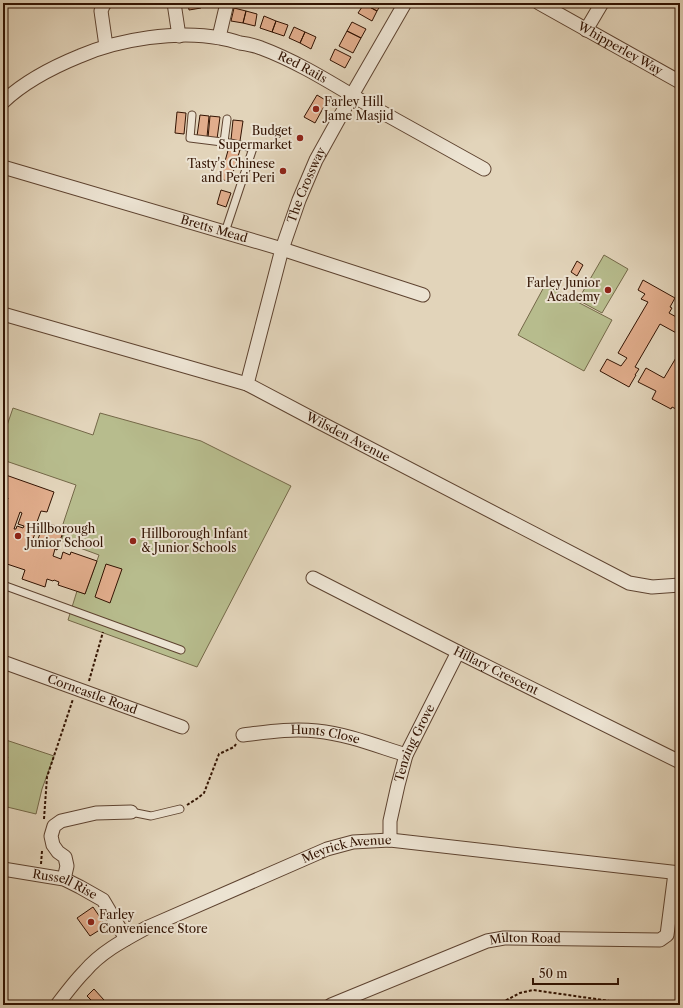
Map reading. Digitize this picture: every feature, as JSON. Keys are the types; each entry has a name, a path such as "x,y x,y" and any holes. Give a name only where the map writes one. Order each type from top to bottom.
{"street":[{"path":"105,3 101,12 106,46"},
{"path":"174,3 179,36"},
{"path":"219,37 227,3"},
{"name":"The Crossway","path":"247,384 282,249 299,200 316,160 405,3"},
{"name":"Whipperley Way","path":"539,3 680,82"},
{"path":"586,30 602,3"},
{"name":"Red Rails","path":"3,102 35,78 58,65 106,46 134,40 160,37 195,35 219,37 260,47 295,63 484,169"},
{"name":"Bretts Mead","path":"3,167 282,249 423,295"},
{"name":"Wilsden Avenue","path":"3,314 247,384 629,583 652,587 680,585"},
{"name":"Hillary Crescent","path":"313,578 680,762"},
{"name":"Tenzing Grove","path":"390,840 390,821 406,755 458,652"},
{"name":"Corncastle Road","path":"3,662 182,727"},
{"name":"Hunts Close","path":"243,735 292,730 316,731 351,738 406,755"},
{"path":"64,879 67,866 65,857 58,852 53,845 51,836 54,826 61,821 96,813 131,812"},
{"name":"Meyrick Avenue","path":"57,1005 85,970 106,951 126,939 153,925 327,849 354,842 390,840 677,873"},
{"name":"Russell Rise","path":"3,869 64,879 103,900 126,939"},
{"name":"Milton Road","path":"331,1005 487,941 504,938 660,940 667,935 677,873"}],"lane":[{"path":"192,115 190,138 224,142 253,148 225,232"},
{"path":"224,142 227,119"},
{"path":"3,585 181,650"},
{"path":"131,812 151,816 180,809"}],"path":[{"path":"3,10 13,3"},
{"path":"44,823 47,778 81,690 89,679 106,623"},
{"path":"180,809 204,793 219,754 234,746 243,735"},
{"path":"40,875 42,845"},
{"path":"497,1005 520,993 533,990 631,1004"}],"green space":[{"path":"604,255 628,269 602,313 578,300"},
{"path":"545,285 612,320 584,371 518,335"},
{"name":"Hillborough Infant & Junior Schools","path":"13,408 93,435 100,413 201,441 291,486 197,667 68,620 77,591 85,594 99,555 61,541 66,526 63,524 76,485 3,460 3,437"},
{"path":"3,739 54,756 42,789 36,814 3,806 3,768 8,757 3,755"}],"building":[{"path":"188,3 201,3 201,8 189,10"},
{"path":"362,3 382,3 377,11"},
{"path":"364,4 377,11 372,21 358,13"},
{"path":"234,8 246,11 243,23 231,21"},
{"path":"246,11 257,14 255,26 243,23"},
{"path":"264,16 276,21 272,32 260,28"},
{"path":"276,21 288,25 284,36 272,32"},
{"path":"352,22 366,29 361,38 347,31"},
{"path":"294,27 305,32 300,43 289,38"},
{"path":"347,31 361,38 353,53 339,46"},
{"path":"305,32 316,37 311,49 300,43"},
{"path":"335,49 351,57 345,68 330,60"},
{"name":"Farley Hill Jame Masjid","path":"317,95 327,101 315,123 304,117"},
{"path":"177,112 186,113 184,134 175,133"},
{"path":"200,115 209,116 207,137 197,136"},
{"path":"210,116 220,117 217,139 208,138"},
{"path":"233,120 243,121 240,141 231,140"},
{"path":"229,147 240,150 230,182 220,179"},
{"path":"221,190 231,193 226,207 217,204"},
{"path":"577,261 583,265 577,276 571,272"},
{"path":"643,280 675,298 670,307 672,308 669,313 680,319 680,335 660,324 635,367 639,369 629,387 600,371 607,359 621,366 627,358 618,353 648,302 641,299 645,294 638,290"},
{"path":"680,351 680,411 672,407 671,409 652,399 656,391 638,382 646,368 664,378"},
{"name":"Hillborough Junior School","path":"3,474 54,492 47,512 41,511 33,530 35,533 33,539 37,542 44,522 64,529 57,550 55,549 53,556 61,559 63,552 70,555 71,552 97,561 85,594 58,585 59,582 54,580 47,579 45,587 22,579 25,570 3,563 3,513 8,498 3,496","holes":["20,512 22,513 18,524 24,526 23,528 17,526 16,529 14,529"]},
{"path":"106,564 122,569 110,603 95,597"},
{"name":"Farley Convenience Store","path":"93,907 106,926 90,936 77,918"},
{"path":"94,989 104,1000 99,1005 96,1005 87,996"}],"place":[{"name":"Farley Hill Jame Masjid","path":"316,109"},
{"name":"Budget Supermarket","path":"300,138"},
{"name":"Tasty's Chinese and Peri Peri","path":"283,171"},
{"name":"Farley Junior Academy","path":"608,290"},
{"name":"Hillborough Junior School","path":"18,536"},
{"name":"Hillborough Infant & Junior Schools","path":"133,541"},
{"name":"Farley Convenience Store","path":"91,922"}]}
